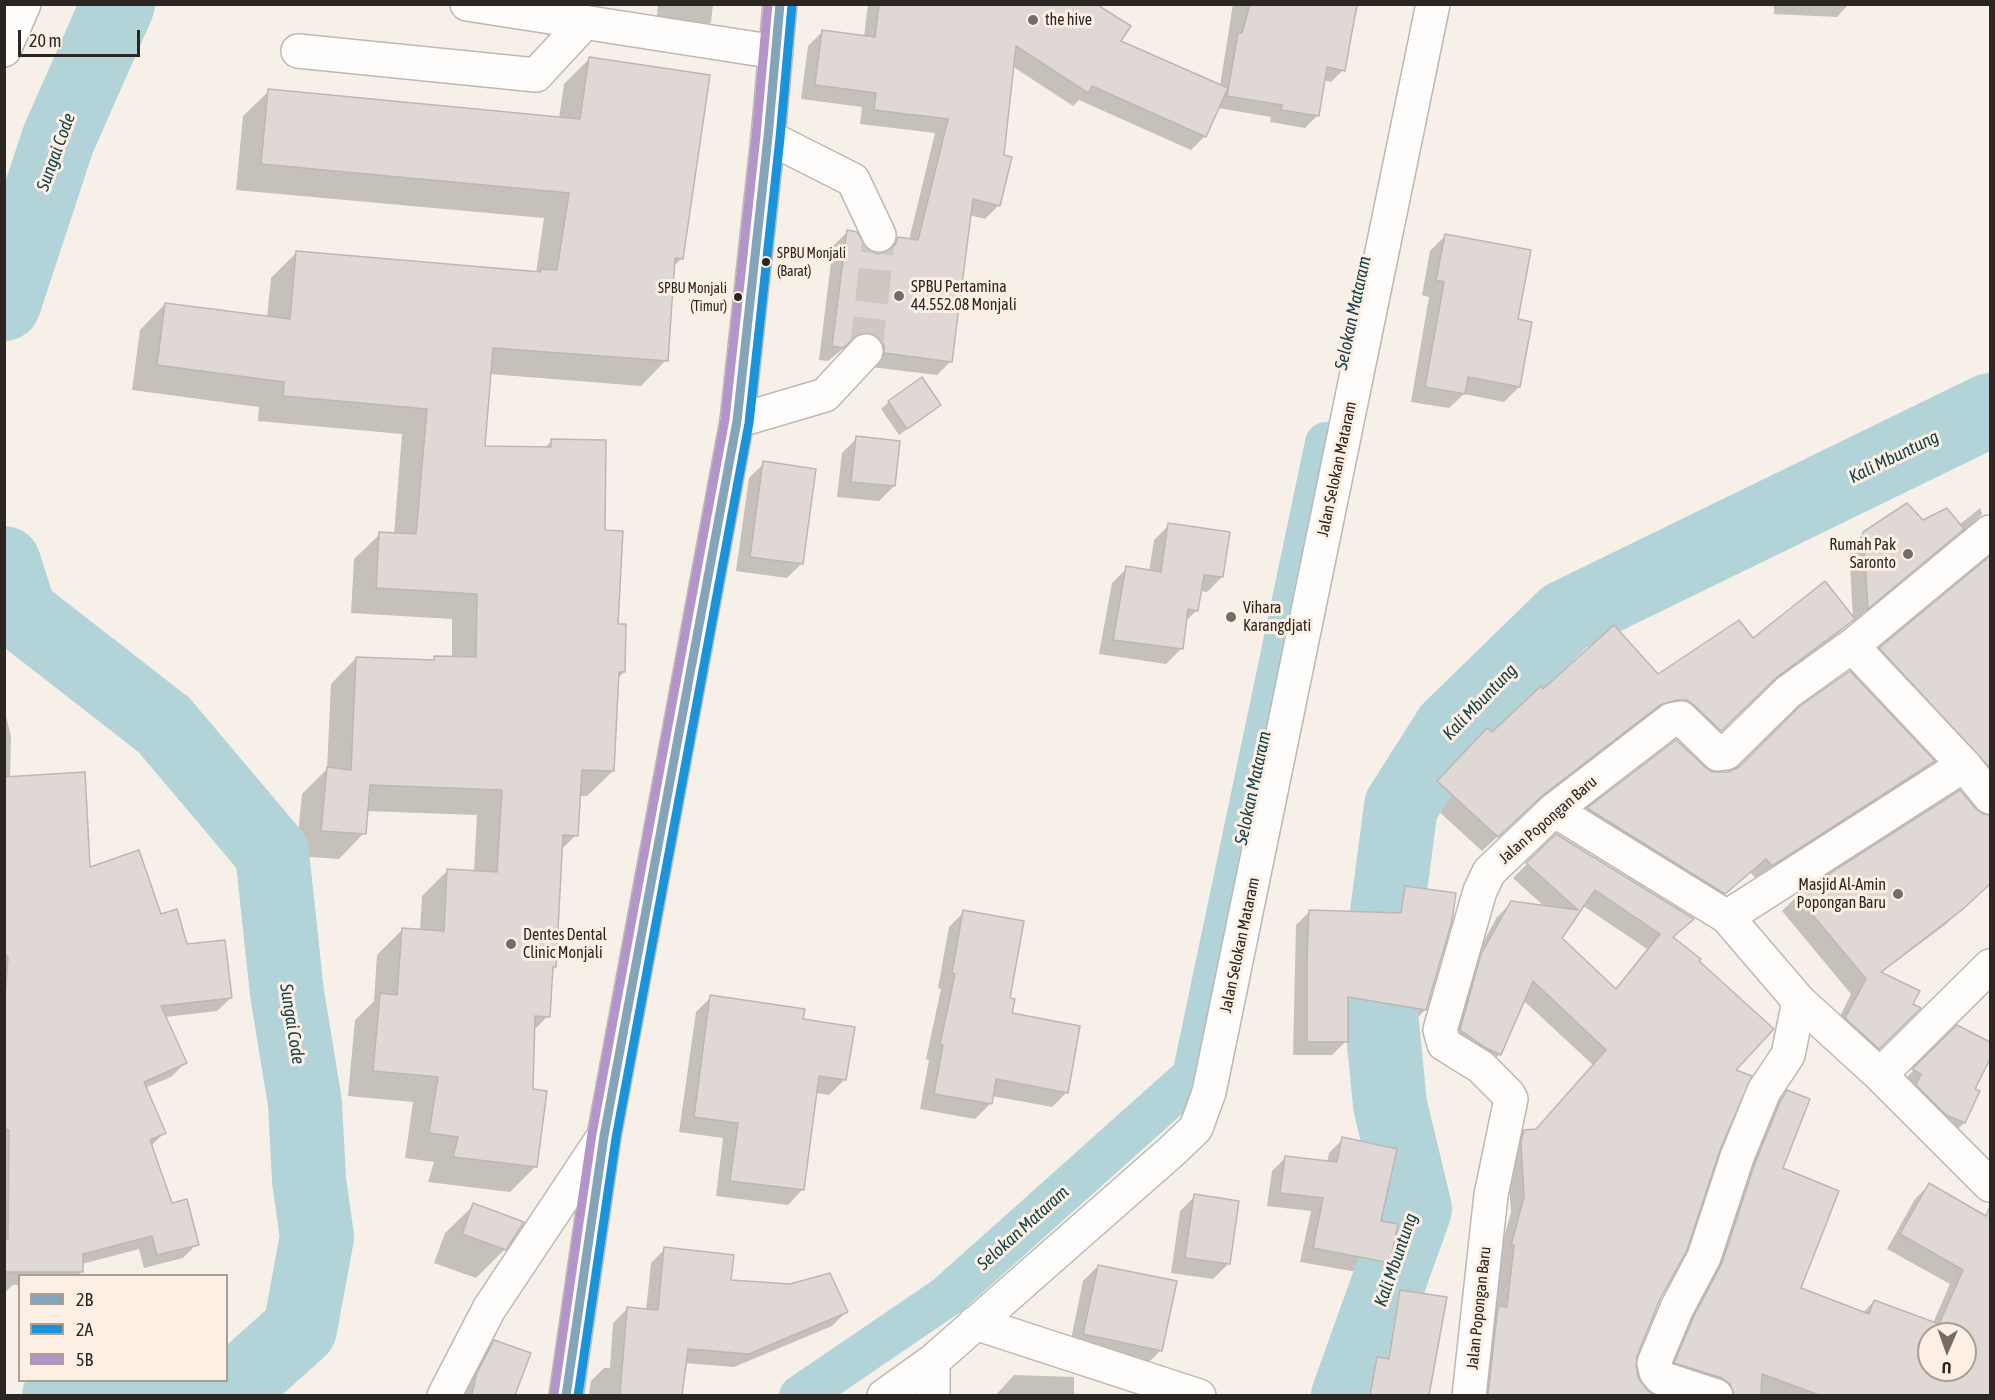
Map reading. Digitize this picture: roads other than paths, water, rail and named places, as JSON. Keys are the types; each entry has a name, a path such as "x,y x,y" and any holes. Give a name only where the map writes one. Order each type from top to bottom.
{"street":[{"path":"4,50 24,4"},
{"path":"467,4 776,52"},
{"path":"566,1395 604,1136 737,421 780,4"},
{"name":"Jalan Selokan Mataram","path":"884,1395 933,1361 1196,1128 1209,1092 1433,4"},
{"path":"298,51 536,75 585,22"},
{"path":"768,137 853,180 879,235"},
{"path":"737,421 825,395 866,351"},
{"name":"Jalan Popongan Baru","path":"1469,1395 1491,1195 1511,1100 1508,1094 1481,1067 1444,1044 1440,1030 1480,891 1489,872 1554,810 1671,720 1681,718 1718,754 1726,753 1788,692 1852,646 1990,532"},
{"path":"1852,646 1964,765 1990,797"},
{"path":"1727,917 1964,765"},
{"path":"1554,810 1727,917 1800,1001 1880,1075 1990,1185"},
{"path":"1880,1075 1990,966"},
{"path":"1716,1395 1661,1378 1656,1372 1654,1363 1677,1308 1704,1257 1737,1157 1764,1091 1788,1055 1800,1001"},
{"path":"444,1395 489,1309 604,1136"},
{"path":"975,1323 1199,1395"},
{"path":"933,1361 933,1395"}],"waterway":[{"name":"Sungai Code","path":"4,304 58,140 118,4"},
{"name":"Kali Mbuntung","path":"1348,1396 1415,1209 1390,1105 1378,982 1401,806 1450,729 1565,617 1990,410"},
{"name":"Selokan Mataram","path":"800,1396 947,1296 1193,1076 1326,443"},
{"name":"Sungai Code","path":"4,563 20,613 164,725 272,853 287,993 305,1103 309,1180 317,1237 300,1329 231,1391 59,1396"}],"tunnel":[{"path":"866,351 879,235"}],"place":[{"name":"the hive","path":"1033,20"},
{"name":"SPBU Monjali (Barat)","path":"766,262"},
{"name":"SPBU Pertamina 44.552.08 Monjali","path":"899,296"},
{"name":"SPBU Monjali (Timur)","path":"738,297"},
{"name":"Rumah Pak Saronto","path":"1908,554"},
{"name":"Vihara Karangdjati","path":"1231,617"},
{"name":"Masjid Al-Amin Popongan Baru","path":"1898,894"},
{"name":"Dentes Dental Clinic Monjali","path":"511,944"}]}
